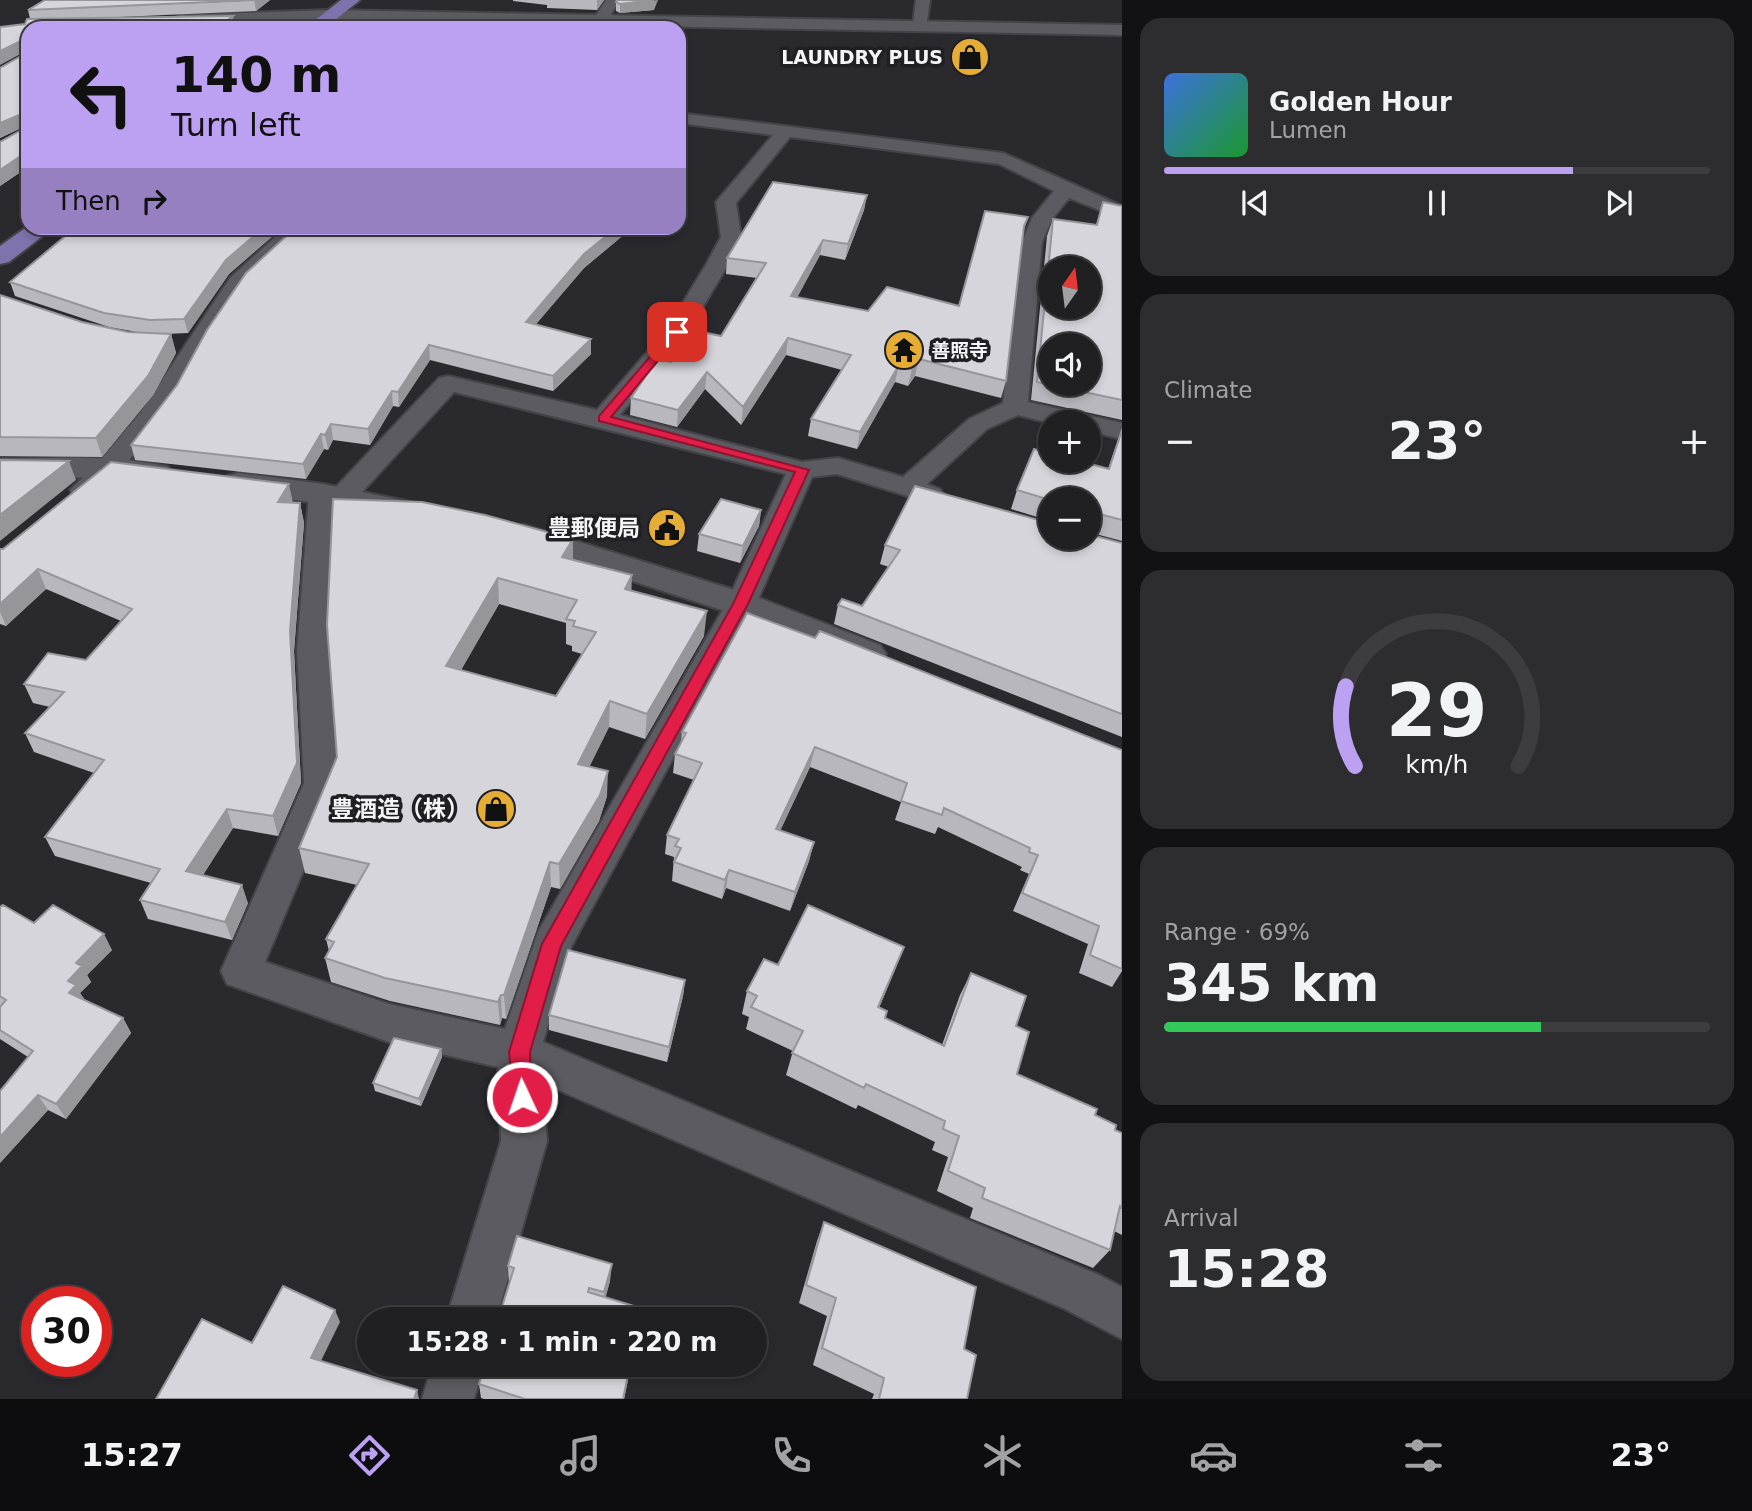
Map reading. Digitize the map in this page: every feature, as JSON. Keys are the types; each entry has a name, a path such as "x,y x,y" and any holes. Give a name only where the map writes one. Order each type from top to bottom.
{"main road":[{"path":"323,21 352,0"},
{"path":"213,21 330,15 610,15 1122,30"},
{"path":"0,257 31,235"},
{"path":"0,467 111,468 333,495 438,517"},
{"path":"492,528 533,537 741,604 893,665"}],"street":[{"path":"921,25 923,0"},
{"path":"686,119 1003,159 1042,174 1065,190 1122,213"},
{"path":"603,419 677,332 732,237 726,202 787,130"},
{"path":"1015,407 1021,321 1031,272 1032,242 1042,218 1065,190"},
{"path":"61,510 111,468 166,398 197,344 239,281 289,235"},
{"path":"165,344 197,344"},
{"path":"956,504 838,466 802,470 449,383 333,495 313,651 322,783 241,971 389,1023 519,1052 1069,1287 1122,1314"},
{"path":"908,487 978,424 1015,407 1038,412"},
{"path":"1101,426 1122,431"},
{"path":"475,1307 524,1141 519,1052 552,944 741,604 802,470"},
{"path":"448,1399 454,1377"}],"building":[{"path":"45,0 255,0 28,10"},
{"path":"617,0 654,0 620,4"},
{"path":"233,16 226,21 26,21"},
{"path":"21,24 21,41 0,51 0,27"},
{"path":"21,56 21,114 0,123 0,68"},
{"path":"21,130 21,156 0,170 0,142"},
{"path":"773,182 867,195 848,244 823,240 791,296 868,311 887,287 959,306 985,211 1028,217 1024,226 1006,381 919,359 912,369 899,365 860,432 811,419 851,355 788,338 743,407 707,372 678,410 631,398 657,359 671,362 682,347 674,339 684,328 721,336 766,263 727,258"},
{"path":"1103,202 1122,206 1122,400 1101,396 1101,333 1042,333 1043,319 1101,319 1101,256 1049,256 1053,219 1097,225"},
{"path":"67,235 255,235 226,260 184,319 150,320 104,313 10,282"},
{"path":"287,235 607,235 584,254 526,322 591,339 553,376 429,345 398,392 392,391 368,429 331,424 325,435 321,434 303,464 131,445 177,385 207,330 246,273"},
{"path":"0,295 82,322 128,332 171,334 148,376 96,438 0,437"},
{"path":"1122,430 1122,520 1101,514 1101,487 1038,487 1038,496 1017,490 1034,449 1038,450 1038,473 1101,473 1101,467 1109,469"},
{"path":"0,460 69,461 0,515"},
{"path":"111,462 289,484 278,502 300,503 290,631 297,763 273,816 227,809 186,871 242,885 225,922 140,900 160,869 45,837 104,760 25,733 64,692 24,684 48,653 86,660 132,609 38,569 0,604 0,549"},
{"path":"915,486 1038,520 1038,550 1101,550 1101,537 1122,543 1122,714 838,605 842,599 862,606 900,550 885,545"},
{"path":"333,499 422,502 485,515 573,539 562,557 632,575 625,589 707,611 647,714 610,701 578,764 608,771 600,795 559,864 550,862 504,995 501,995 498,1002 385,978 325,958 334,942 326,939 369,864 299,848 337,757 327,625","holes":["498,578 577,600 566,619 575,621 573,626 596,632 556,696 446,666"]},
{"path":"721,499 761,510 743,546 699,534"},
{"path":"747,613 815,638 820,631 1122,750 1122,969 1090,955 1099,926 1022,893 1038,855 1029,852 1030,848 944,808 942,815 901,801 907,783 815,747 776,829 814,842 795,892 729,870 725,880 674,862 681,848 675,846 679,839 667,835 702,763 675,754 686,733 682,732"},
{"path":"3,905 34,923 53,905 104,934 76,963 82,966 68,981 76,985 69,993 123,1018 56,1104 38,1095 0,1137 0,1091 33,1051 0,1030 0,1007 6,1000 0,996 0,907"},
{"path":"808,905 904,947 878,1007 887,1011 885,1018 944,1046 971,973 1026,996 1016,1026 1029,1032 1017,1074 1097,1109 1095,1115 1116,1125 1115,1130 1122,1133 1122,1208 1120,1206 1110,1250 982,1198 985,1188 948,1171 959,1136 943,1129 945,1121 866,1084 864,1088 792,1053 803,1031 751,1007 757,996 747,991 764,959 778,965"},
{"path":"568,950 685,980 669,1047 549,1015"},
{"path":"394,1038 441,1049 419,1099 373,1083"},
{"path":"824,1222 976,1287 964,1349 976,1355 967,1399 879,1399 884,1378 822,1348 836,1298 806,1285"},
{"path":"517,1236 612,1264 604,1292 589,1288 588,1292 637,1307 502,1307 514,1268 508,1266"},
{"path":"283,1286 335,1310 311,1358 357,1372 357,1377 374,1377 417,1390 414,1399 156,1399 202,1319 252,1343"},
{"path":"481,1377 628,1377 623,1399 525,1399 479,1384"}],"place":[{"name":"LAUNDRY PLUS","path":"970,57"},
{"name":"善照寺","path":"904,350"},
{"name":"豊郵便局","path":"667,528"},
{"name":"豊酒造（株）","path":"496,809"}],"route":[{"path":"522,1097 519,1052 552,944 741,604 802,470 603,419 677,332"}]}
